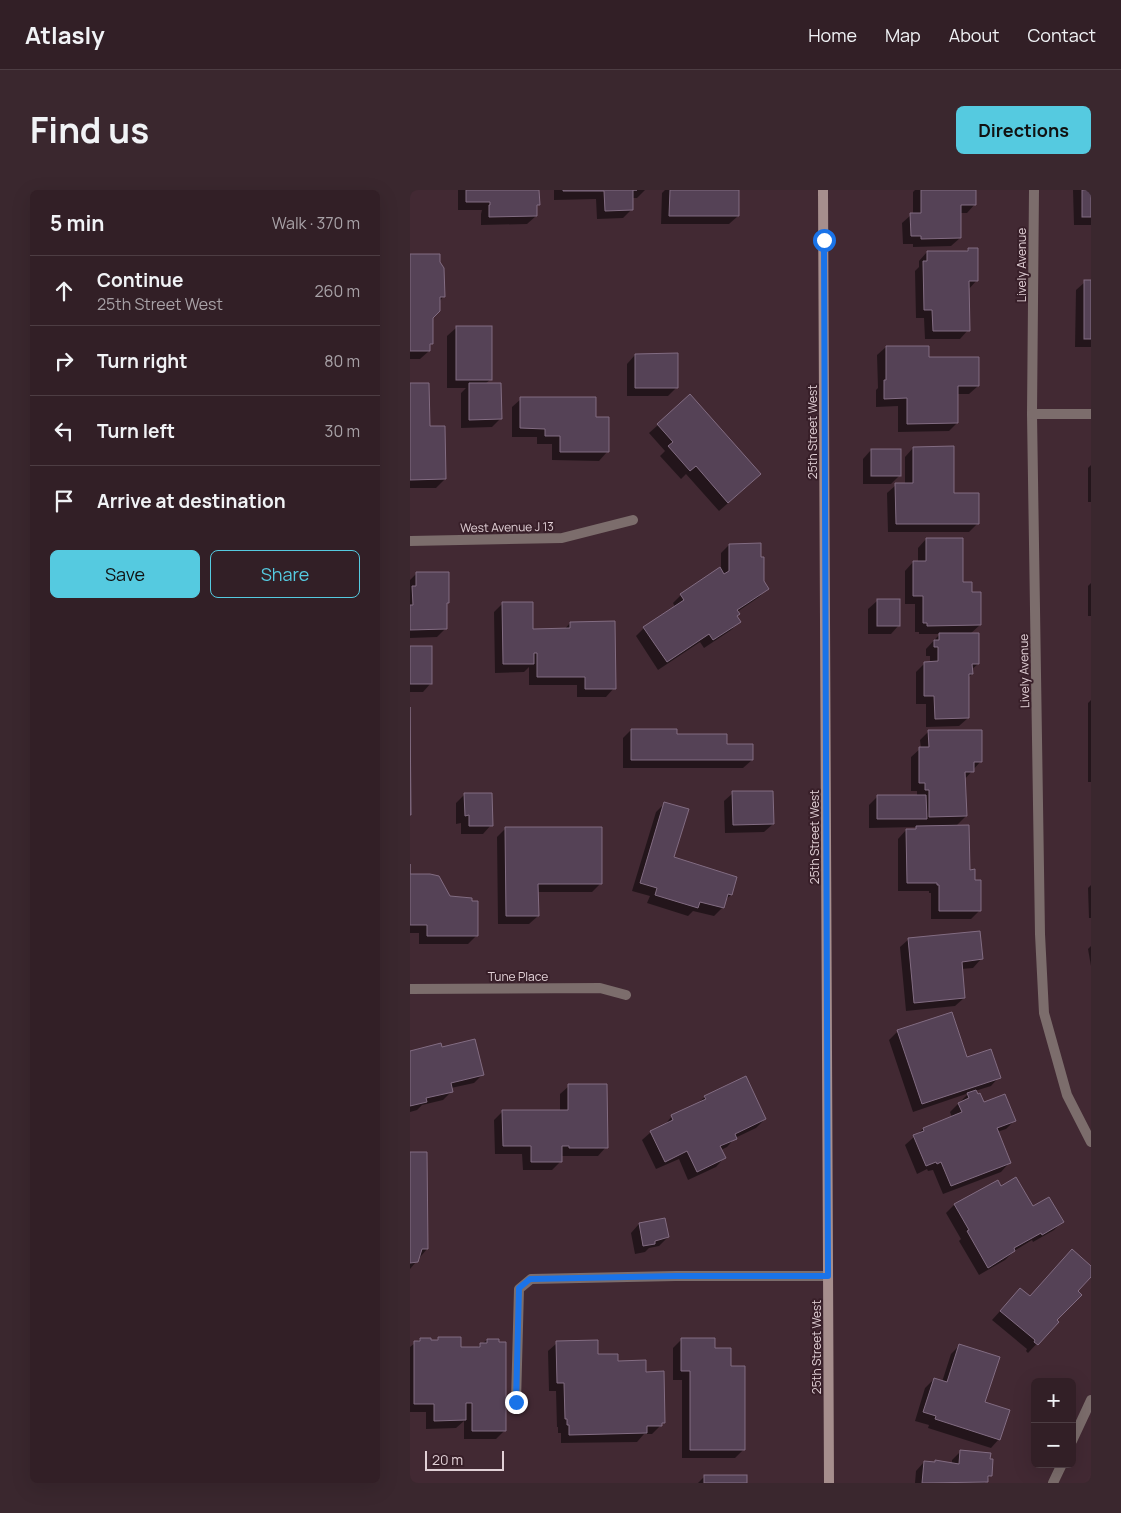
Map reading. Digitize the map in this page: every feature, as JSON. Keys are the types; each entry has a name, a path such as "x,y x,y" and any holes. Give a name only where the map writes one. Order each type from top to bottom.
{"street":[{"name":"25th Street West","path":"824,190 829,1483"},
{"name":"Lively Avenue","path":"1034,190 1032,414 1040,934 1044,1013 1067,1095 1091,1142"},
{"path":"1032,414 1091,414"},
{"name":"West Avenue J 13","path":"410,541 562,538 633,520"},
{"name":"Tune Place","path":"410,989 600,988 626,995"},
{"path":"516,1402 519,1288 530,1279 676,1276 828,1276"},
{"path":"1076,1432 1091,1400"},
{"path":"1053,1483 1060,1468"}],"building":[{"path":"466,190 539,190 540,205 537,205 537,216 489,217 490,202 466,202"},
{"path":"563,190 633,190 633,210 605,211 604,191"},
{"path":"670,190 739,190 739,216 669,216"},
{"path":"921,190 976,190 976,205 961,205 961,238 921,239 921,236 911,236 910,213 921,213"},
{"path":"1082,190 1091,190 1091,217 1082,217"},
{"path":"968,248 978,248 978,281 969,281 970,331 933,331 932,310 924,310 923,261 927,261 927,251 968,251"},
{"path":"410,254 440,254 440,262 444,268 445,297 440,297 440,311 433,318 433,344 430,344 430,351 410,351"},
{"path":"1084,280 1091,280 1091,339 1084,339"},
{"path":"456,326 492,326 492,380 456,380"},
{"path":"886,346 929,346 929,357 979,357 979,386 958,386 958,423 907,424 907,398 884,399"},
{"path":"678,353 678,388 635,388 635,354"},
{"path":"410,383 429,383 430,426 445,426 446,479 410,480"},
{"path":"469,383 501,383 502,419 469,420"},
{"path":"690,394 761,474 728,503 696,466 690,471 668,446 673,442 657,424"},
{"path":"520,397 596,397 596,417 609,417 609,452 560,452 560,436 545,436 545,429 520,428"},
{"path":"954,446 954,493 979,493 979,524 896,524 895,483 913,483 913,447"},
{"path":"871,449 901,449 901,476 871,476"},
{"path":"926,538 963,538 963,582 972,582 972,592 981,592 981,625 927,626 927,623 923,623 923,596 913,596 913,561 926,561"},
{"path":"761,543 761,557 764,557 764,581 769,589 737,610 740,614 737,616 741,622 713,640 709,634 667,662 643,627 684,600 680,594 720,567 724,574 729,571 729,544"},
{"path":"416,572 449,572 447,629 410,630 410,605 413,605 412,586 416,586"},
{"path":"877,599 900,599 900,626 877,626"},
{"path":"502,602 533,602 533,629 570,628 570,622 615,621 616,689 585,689 585,677 537,677 537,653 534,653 534,664 503,664"},
{"path":"939,633 979,633 979,664 972,664 973,674 969,674 969,718 935,719 934,696 924,696 924,662 938,661 938,647 934,647 934,640 939,640"},
{"path":"410,646 432,646 432,684 410,684"},
{"path":"410,707 411,815 410,815"},
{"path":"631,729 677,729 677,734 727,734 727,744 753,744 753,760 631,760"},
{"path":"928,730 982,730 982,762 974,762 974,772 965,772 967,816 929,817 929,790 925,790 925,783 919,783 919,747 929,747"},
{"path":"732,791 773,791 774,824 733,825"},
{"path":"464,793 492,793 493,826 469,826 469,815 465,816"},
{"path":"877,795 926,795 927,819 877,819"},
{"path":"664,802 689,809 674,857 737,877 732,895 728,894 724,908 700,902 698,908 655,895 657,888 640,883"},
{"path":"969,825 970,870 975,869 975,880 981,880 981,911 939,911 939,885 937,883 907,883 906,829 916,829 916,826"},
{"path":"505,827 602,827 602,884 538,884 539,916 506,916"},
{"path":"410,874 439,876 450,896 472,898 472,901 478,901 478,936 427,936 427,925 410,925"},
{"path":"980,931 983,959 962,962 965,998 914,1003 908,938"},
{"path":"952,1012 967,1057 991,1049 1001,1078 922,1104 897,1030"},
{"path":"475,1039 484,1075 451,1083 453,1092 426,1098 427,1102 410,1106 410,1051 441,1043 442,1047"},
{"path":"746,1076 766,1119 735,1134 737,1139 720,1146 726,1158 697,1172 687,1151 665,1162 650,1131 673,1120 671,1115 706,1099 704,1096"},
{"path":"568,1084 607,1084 608,1148 569,1148 569,1146 562,1146 562,1162 531,1162 531,1146 503,1146 502,1110 568,1110"},
{"path":"976,1090 978,1094 980,1093 984,1102 1005,1094 1016,1121 997,1128 1011,1163 951,1186 941,1162 926,1166 913,1135 924,1131 923,1128 962,1112 958,1103 969,1098 967,1093"},
{"path":"410,1152 427,1152 428,1249 422,1249 418,1262 410,1263"},
{"path":"1016,1177 1033,1206 1049,1197 1064,1222 1014,1248 1015,1251 988,1268 954,1204 998,1180 1001,1186"},
{"path":"665,1218 669,1237 655,1241 655,1244 643,1246 639,1223"},
{"path":"1072,1249 1091,1266 1091,1277 1078,1291 1082,1295 1057,1320 1059,1322 1038,1345 1034,1342 1035,1340 1000,1311 1020,1288 1030,1296"},
{"path":"438,1337 461,1337 461,1347 480,1347 480,1343 487,1343 487,1339 499,1339 499,1342 506,1342 506,1431 472,1431 472,1403 466,1403 466,1420 434,1421 434,1404 414,1404 414,1341 420,1341 420,1338 438,1340"},
{"path":"681,1338 715,1338 715,1348 731,1348 731,1366 745,1366 745,1450 690,1450 690,1371 681,1371"},
{"path":"598,1340 598,1354 618,1354 618,1361 646,1360 646,1372 664,1371 665,1423 662,1423 662,1426 647,1426 647,1433 569,1435 569,1425 567,1425 567,1419 565,1419 564,1383 557,1383 556,1341"},
{"path":"959,1344 1000,1357 985,1402 1010,1410 1000,1440 935,1419 936,1416 923,1412 934,1378 947,1382"},
{"path":"960,1450 991,1453 990,1459 993,1459 992,1476 988,1476 988,1482 922,1483 924,1461 935,1462 935,1460 959,1464"},
{"path":"704,1475 747,1475 747,1483 704,1483"}],"route":[{"path":"516,1402 519,1288 530,1279 676,1276 828,1276 824,240"}]}
